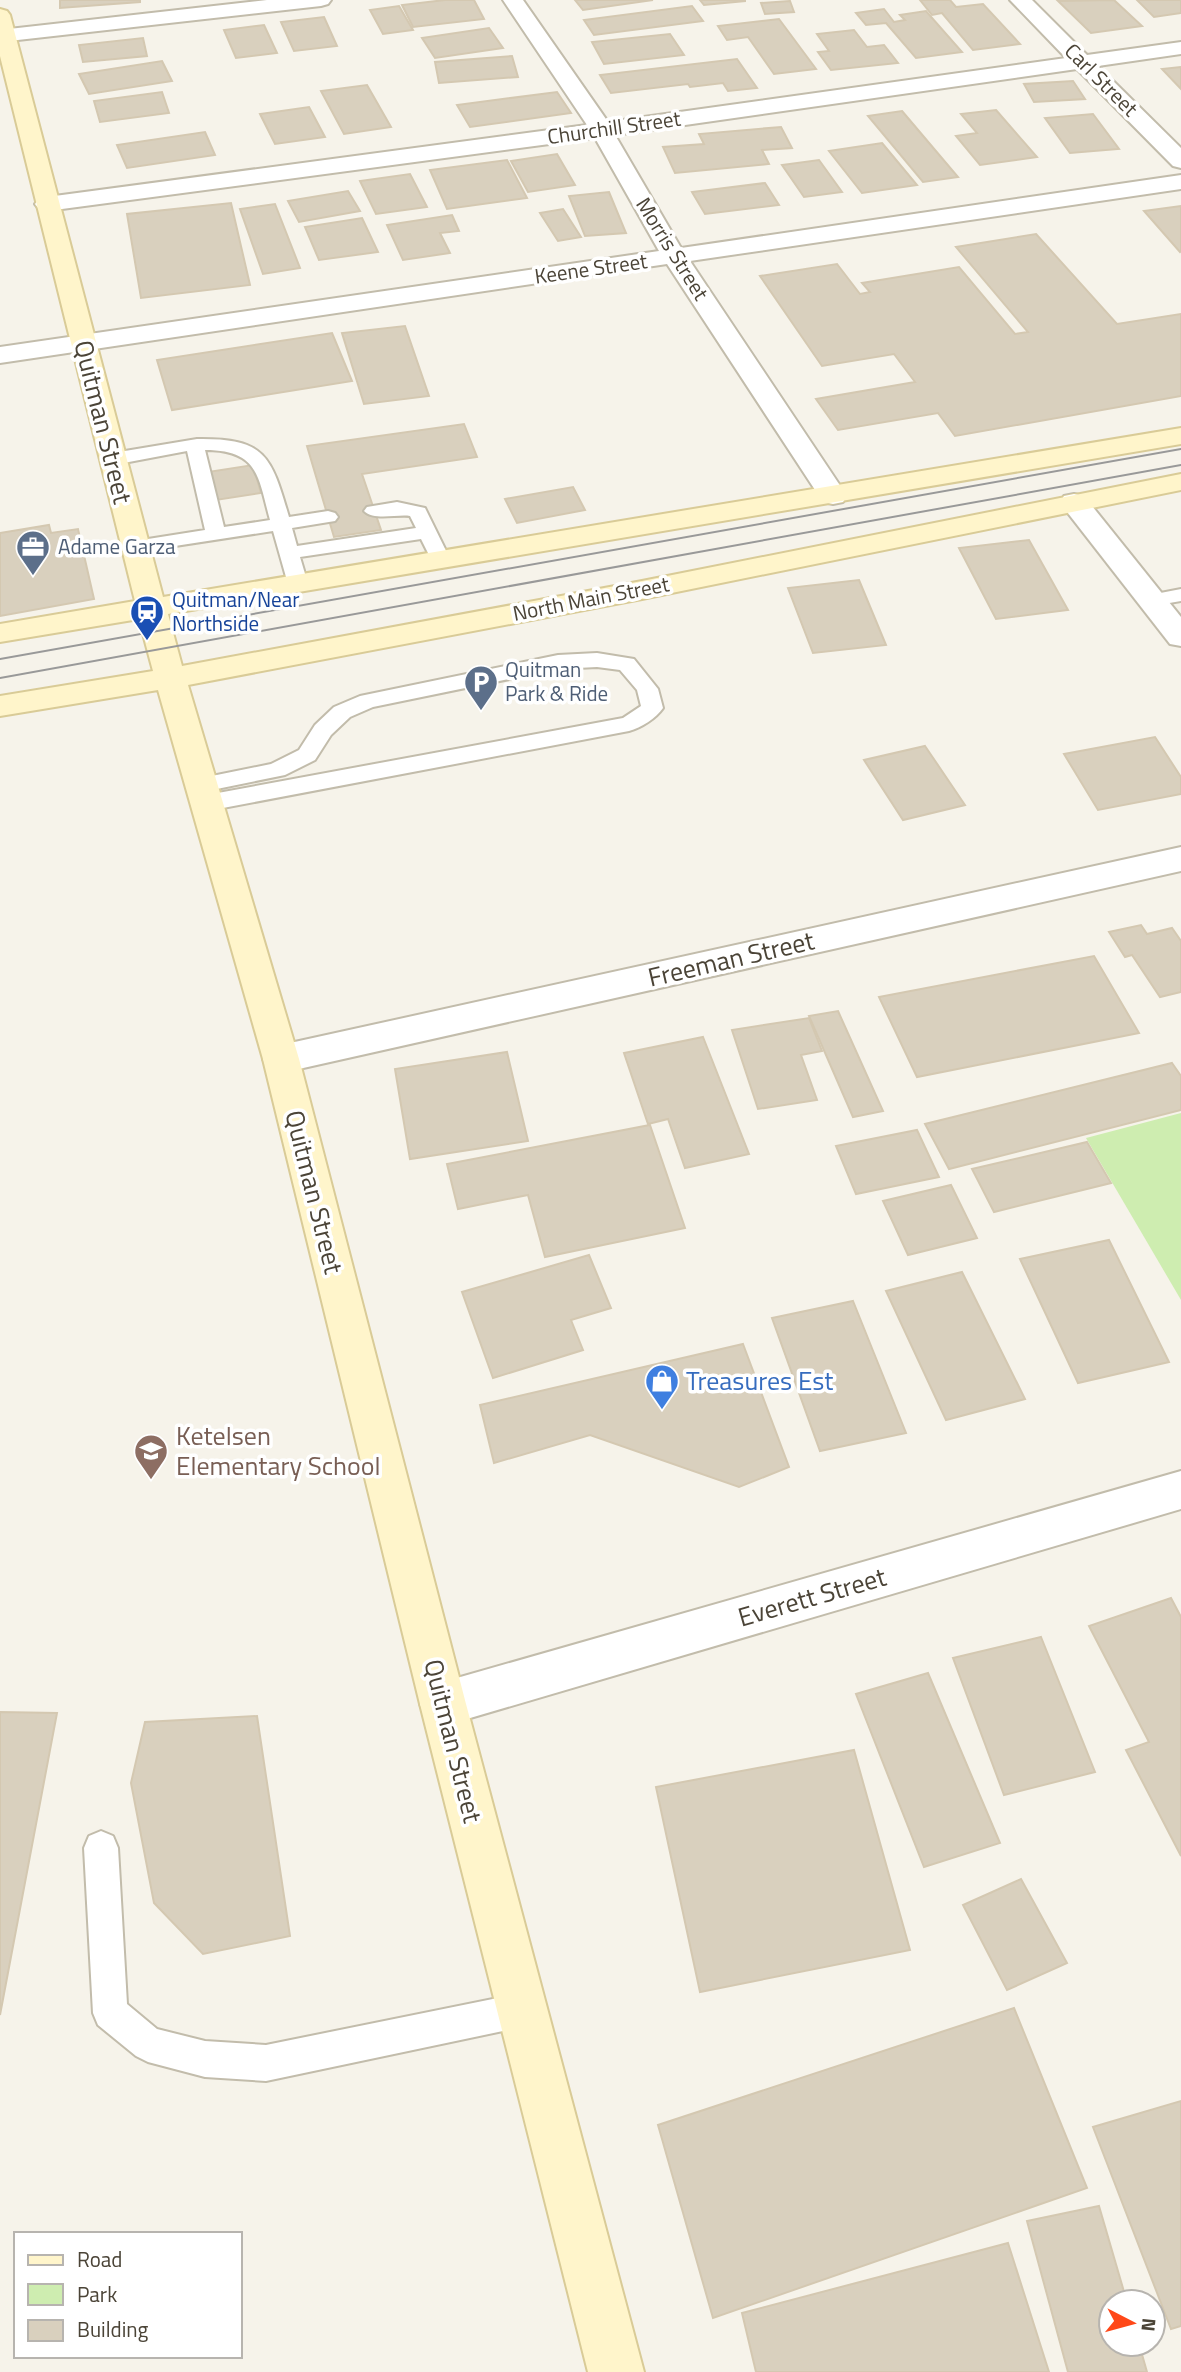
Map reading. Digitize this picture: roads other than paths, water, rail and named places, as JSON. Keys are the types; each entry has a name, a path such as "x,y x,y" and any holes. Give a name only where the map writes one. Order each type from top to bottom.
{"main road":[{"name":"Quitman Street","path":"2,28 152,608 281,1059 443,1704 616,2372"},
{"path":"0,634 1181,436"},
{"name":"North Main Street","path":"0,706 171,678 642,590 1181,482"}],"street":[{"path":"2,28 321,0"},
{"name":"Morris Street","path":"513,0 601,130 674,256 833,496"},
{"name":"Carl Street","path":"1020,0 1084,61 1181,161"},
{"name":"Churchill Street","path":"47,204 601,130 1181,48"},
{"name":"Keene Street","path":"0,355 1181,182"},
{"path":"1074,502 1181,638"},
{"name":"Freeman Street","path":"281,1059 1181,859"},
{"name":"Everett Street","path":"443,1704 1181,1490"}],"lane":[{"path":"113,458 195,445 226,444 248,449 256,455 266,471 298,584"},
{"path":"195,445 216,534"},
{"path":"374,511 397,508 418,512 440,561"},
{"path":"136,546 328,517"},
{"path":"290,553 428,532"},
{"path":"1152,600 1181,595"},
{"path":"597,660 627,664 647,689 652,708 629,724 204,794 277,770 307,755 323,730 342,712 367,701 558,662 597,660"},
{"path":"101,1848 110,2013 148,2044 205,2059 267,2063 522,2010"}],"tram line":[{"path":"0,659 1181,449"},
{"path":"0,678 1181,465"}],"place":[{"name":"Adame Garza","path":"33,577"},
{"name":"Quitman/Near Northside","path":"147,642"},
{"name":"Quitman Park & Ride","path":"481,712"},
{"name":"Treasures Est","path":"662,1411"},
{"name":"Ketelsen Elementary School","path":"151,1481"}]}
